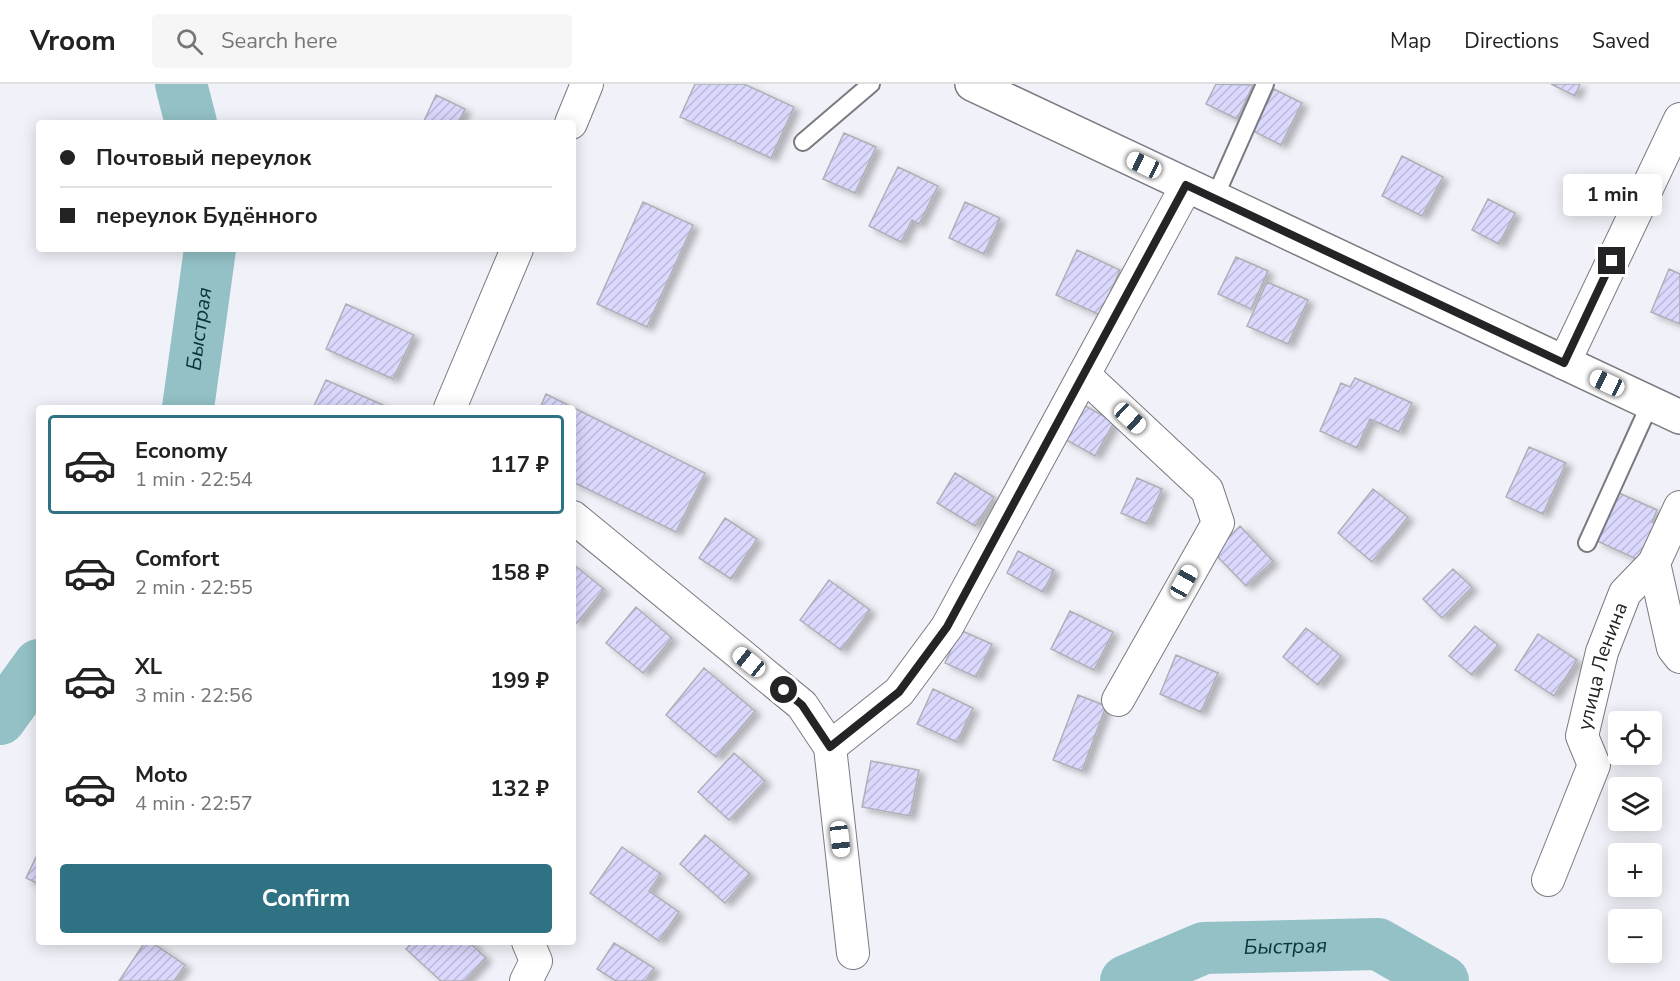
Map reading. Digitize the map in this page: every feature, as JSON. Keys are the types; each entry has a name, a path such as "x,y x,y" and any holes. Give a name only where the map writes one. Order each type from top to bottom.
{"street":[{"path":"572,120 587,84"},
{"path":"972,84 1680,417"},
{"path":"1564,363 1680,118"},
{"path":"830,747 899,692 947,627 1084,375 1200,192"},
{"path":"451,405 516,252"},
{"path":"1084,375 1207,490 1218,523 1118,700"},
{"name":"улица Ленина","path":"1548,880 1594,765 1582,736 1602,652 1625,593 1654,563 1680,507"},
{"path":"576,519 802,705 830,747 853,953"},
{"path":"1654,563 1673,648 1680,657"},
{"path":"526,981 536,961 529,945"}],"lane":[{"path":"803,142 871,84"},
{"path":"1200,192 1265,84"},
{"path":"1587,543 1650,404"}],"building":[{"path":"695,84 744,84 794,107 771,158 680,117"},
{"path":"1216,84 1253,85 1237,119 1206,104"},
{"path":"1551,84 1580,84 1575,96"},
{"path":"1274,89 1302,103 1281,145 1253,131"},
{"path":"436,95 465,109 460,120 424,120"},
{"path":"844,133 876,147 855,193 823,179"},
{"path":"1402,156 1443,177 1422,216 1382,196"},
{"path":"898,167 938,186 919,224 912,220 901,242 869,226"},
{"path":"1488,199 1515,213 1499,244 1472,230"},
{"path":"643,202 693,225 647,327 597,304"},
{"path":"965,202 1000,218 984,254 949,238"},
{"path":"1077,250 1120,270 1100,315 1056,295"},
{"path":"1236,257 1268,271 1251,309 1218,294"},
{"path":"1669,269 1680,274 1680,324 1651,312"},
{"path":"1267,282 1308,300 1288,344 1247,326"},
{"path":"346,304 414,335 393,379 326,349"},
{"path":"1355,378 1412,403 1399,432 1370,419 1357,448 1320,431 1341,383 1350,387"},
{"path":"326,380 383,405 314,405"},
{"path":"546,394 568,405 541,405"},
{"path":"1082,404 1114,422 1095,456 1063,438"},
{"path":"576,409 705,473 676,532 576,483"},
{"path":"1529,447 1566,463 1543,514 1506,497"},
{"path":"955,473 994,497 975,526 937,503"},
{"path":"1137,478 1162,489 1147,524 1121,513"},
{"path":"1373,489 1408,517 1372,562 1338,533"},
{"path":"1619,493 1657,510 1652,522 1659,526 1643,562 1597,541"},
{"path":"725,518 757,539 731,579 699,558"},
{"path":"1240,526 1273,561 1246,586 1213,552"},
{"path":"1018,551 1054,570 1043,592 1007,573"},
{"path":"576,566 604,589 576,622"},
{"path":"1453,569 1472,587 1442,618 1423,599"},
{"path":"829,580 870,610 841,650 800,620"},
{"path":"636,607 672,638 643,673 606,643"},
{"path":"1070,611 1113,632 1094,670 1051,649"},
{"path":"1475,626 1498,645 1472,675 1449,656"},
{"path":"1306,628 1341,656 1318,685 1283,657"},
{"path":"960,630 992,644 976,677 945,663"},
{"path":"1538,634 1577,660 1554,696 1515,670"},
{"path":"1176,655 1218,673 1201,712 1160,694"},
{"path":"704,668 755,711 716,757 666,715"},
{"path":"933,689 973,708 957,742 917,724"},
{"path":"1078,695 1106,706 1082,771 1053,760"},
{"path":"734,753 765,781 729,820 698,792"},
{"path":"871,761 919,770 910,816 862,807"},
{"path":"705,835 750,874 725,903 680,864"},
{"path":"622,847 661,874 649,891 679,912 659,941 590,893"},
{"path":"36,857 36,883 26,878"},
{"path":"614,943 654,968 646,981 616,981 597,969"},
{"path":"143,945 155,945 185,965 174,981 119,981"},
{"path":"410,945 472,945 486,958 465,981 441,981 406,949"}],"waterway":[{"name":"Быстрая","path":"181,84 190,120"},
{"name":"Быстрая","path":"188,405 210,252"},
{"name":"Быстрая","path":"0,719 36,669"},
{"name":"Быстрая","path":"1126,981 1204,948 1378,944 1443,981"}],"route":[{"path":"784,690 802,705 830,747 899,692 947,627 1186,185 1564,363 1612,261"}]}
